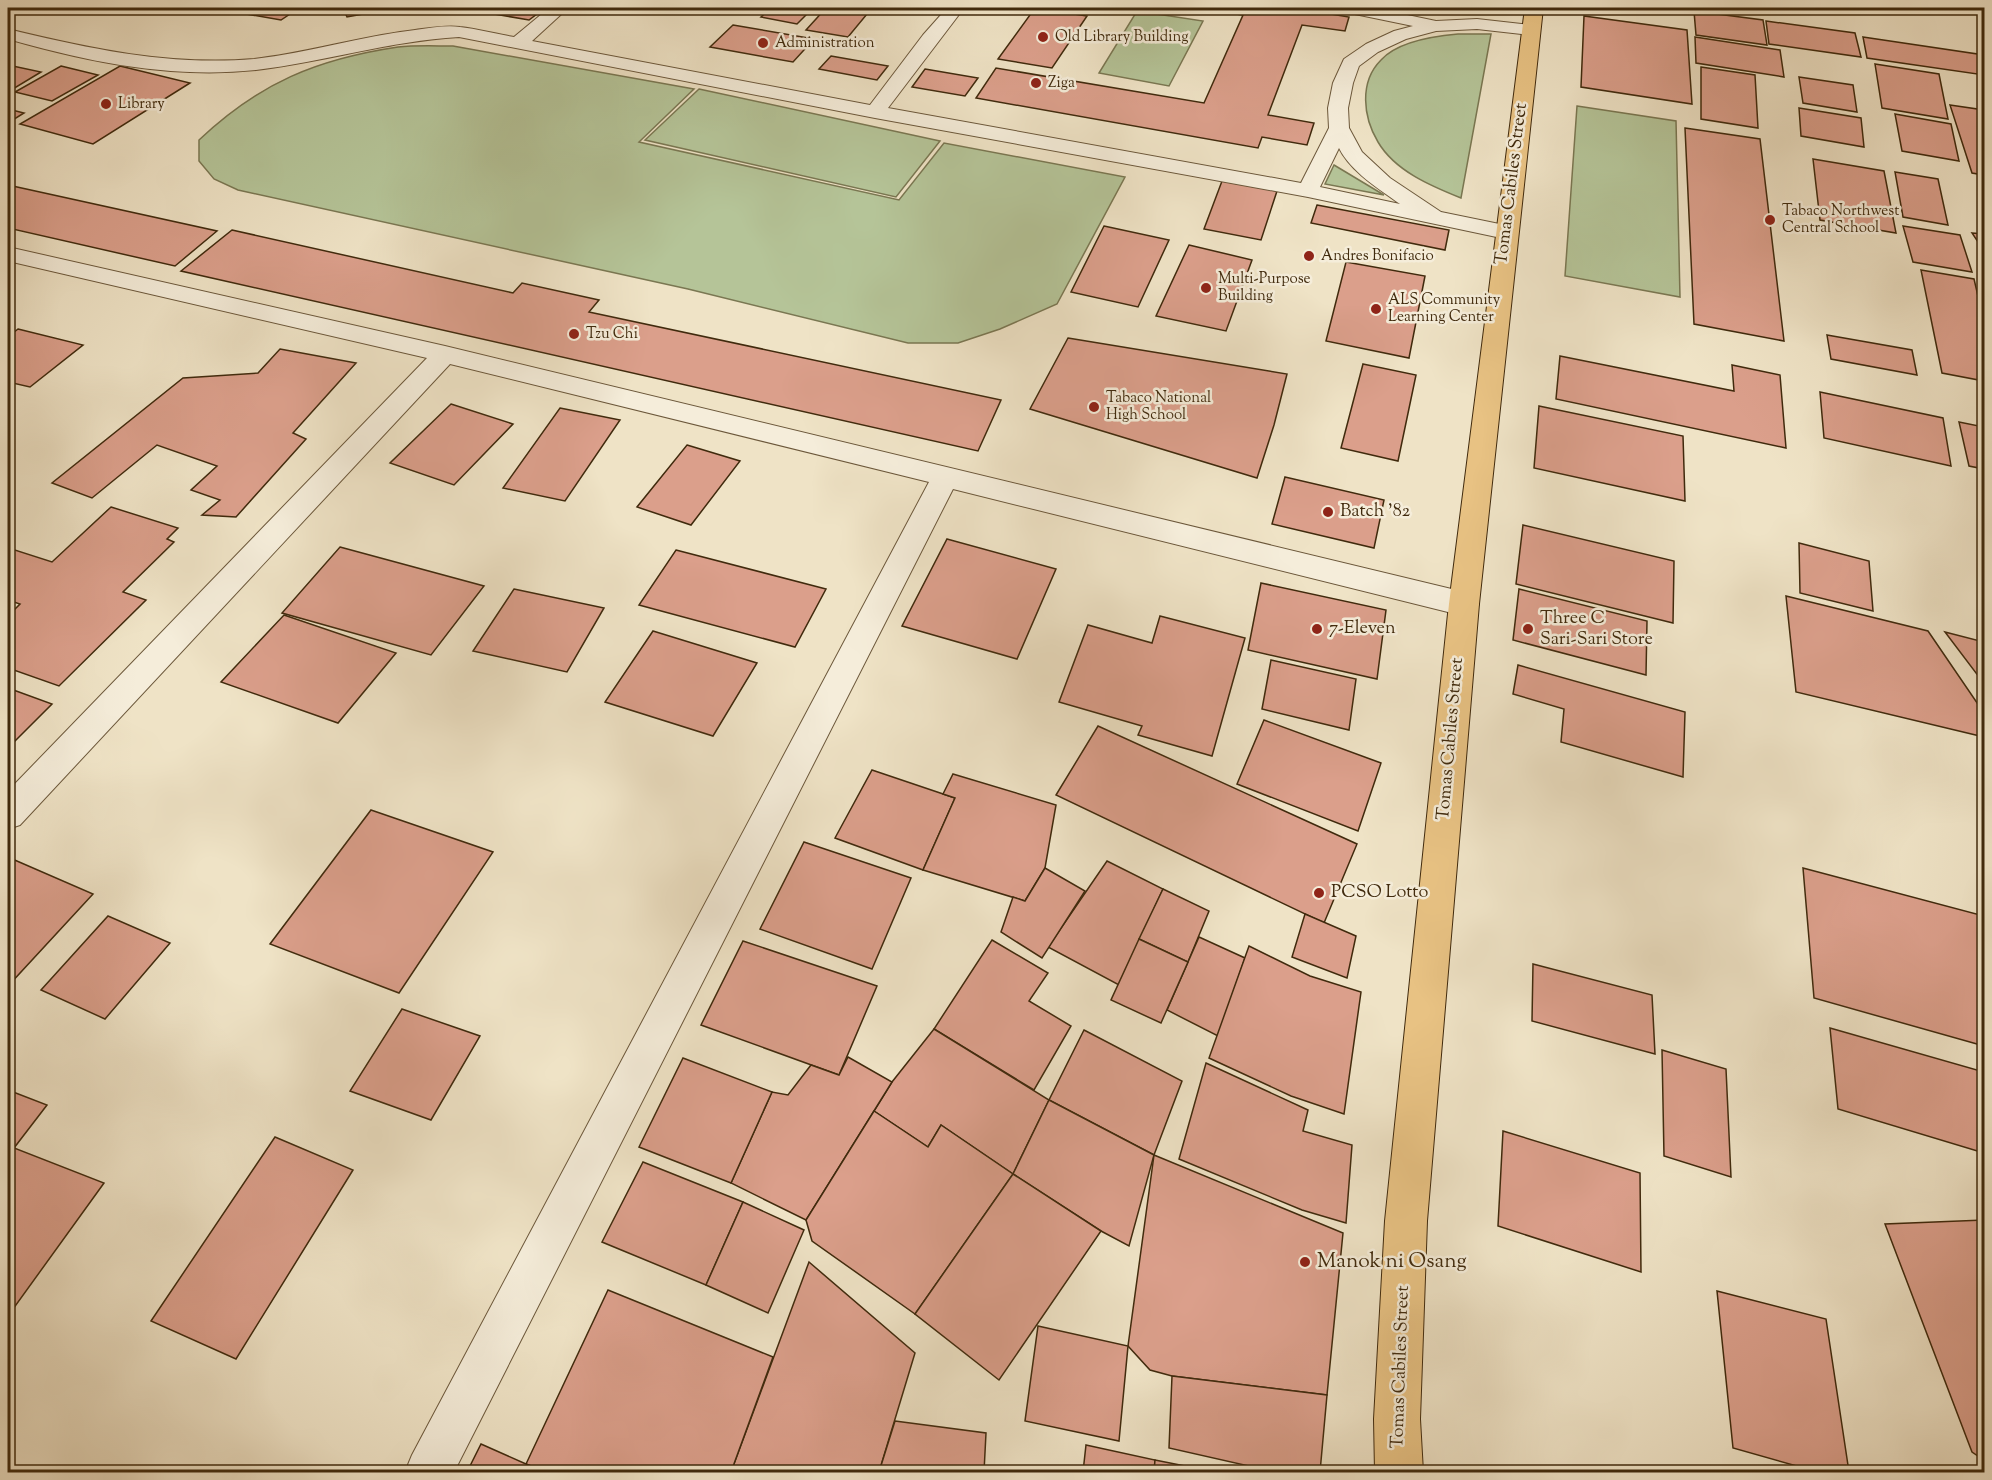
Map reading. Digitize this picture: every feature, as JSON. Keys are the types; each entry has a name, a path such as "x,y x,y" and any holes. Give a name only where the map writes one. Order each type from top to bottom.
{"main road":[{"name":"Tomas Cabiles Street","path":"1399,1473 1397,1419 1406,1221 1464,604 1532,19"}],"street":[{"path":"12,260 445,354 1464,604"},
{"path":"8,814 445,354"},
{"path":"429,1473 946,476"}],"lane":[{"path":"518,43 559,8"},
{"path":"875,112 928,39 956,8"},
{"path":"1351,8 1436,26"},
{"path":"1434,217 1383,182 1353,155 1339,128 1338,108 1343,83 1351,63 1372,48 1400,35 1436,26 1532,19"},
{"path":"8,34 64,51 159,64 254,64 425,24 459,33 875,112 1308,191 1506,232"},
{"path":"1308,191 1339,128"}],"green space":[{"path":"1137,11 1203,21 1169,86 1099,73"},
{"path":"1458,34 1491,34 1461,198 1426,183 1404,169 1385,152 1369,122 1366,100 1369,79 1374,69 1388,54 1417,41"},
{"path":"405,46 453,46 694,89 639,142 899,200 944,143 1125,177 1057,304 1000,329 958,343 908,343 688,289 238,190 214,179 199,161 199,140 244,103 291,77 315,67 369,52"},
{"path":"699,89 940,141 896,197 645,140"},
{"path":"1577,106 1676,121 1680,297 1565,276"},
{"path":"1334,165 1384,195 1325,184"}],"building":[{"path":"212,8 299,8 281,20"},
{"path":"343,8 397,8 347,17"},
{"path":"481,8 545,8 529,20 477,11"},
{"path":"771,8 813,8 797,24 761,17"},
{"path":"826,8 872,8 848,37 806,30"},
{"name":"Old Library Building","path":"1035,8 1087,16 1052,68 998,59"},
{"name":"Ziga","path":"1193,8 1307,8 1306,10 1349,17 1345,31 1302,25 1268,115 1314,123 1307,145 1262,137 1258,148 976,98 996,68 1204,103 1243,15"},
{"path":"1776,8 1826,8 1828,14"},
{"path":"1694,11 1763,20 1767,45 1696,35"},
{"path":"1584,16 1687,30 1692,104 1581,87"},
{"path":"1766,21 1855,33 1861,57 1769,44"},
{"name":"Administration","path":"733,25 814,39 793,62 710,47"},
{"path":"1695,37 1780,50 1784,77 1696,63"},
{"path":"1863,37 1984,55 1984,75 1867,58"},
{"path":"831,56 888,66 877,80 819,69"},
{"path":"1875,64 1939,74 1948,119 1882,108"},
{"path":"8,65 41,72 8,92"},
{"path":"61,66 98,75 52,101 15,92"},
{"name":"Library","path":"120,66 190,83 93,144 20,124"},
{"path":"1701,67 1755,75 1758,128 1701,119"},
{"path":"925,69 978,78 965,96 912,87"},
{"path":"1799,77 1853,85 1857,112 1803,103"},
{"path":"1950,105 1984,110 1984,175 1972,173"},
{"path":"1799,108 1861,118 1864,147 1801,136"},
{"path":"8,109 24,113 8,123"},
{"path":"1895,114 1951,124 1959,161 1902,151"},
{"path":"1685,128 1760,139 1784,341 1694,324"},
{"path":"1813,159 1884,171 1896,233 1820,220"},
{"path":"1895,172 1938,179 1948,225 1903,217"},
{"path":"1222,181 1277,191 1261,240 1204,229"},
{"path":"8,185 217,231 175,266 8,228"},
{"path":"1317,205 1449,230 1445,250 1311,223"},
{"path":"1104,226 1169,240 1138,307 1071,292"},
{"path":"1903,226 1960,235 1972,272 1913,262"},
{"name":"Tzu Chi","path":"232,230 513,293 522,283 599,300 589,312 1001,400 978,451 181,271"},
{"path":"1972,233 1984,234 1984,251"},
{"name":"Multi-Purpose Building","path":"1189,245 1252,260 1226,331 1156,316"},
{"name":"ALS Community Learning Center","path":"1346,262 1425,276 1409,358 1326,341"},
{"path":"1921,270 1974,279 1984,322 1984,381 1942,373"},
{"path":"18,329 83,345 30,387 8,382 8,337"},
{"path":"1827,335 1912,350 1917,375 1831,359"},
{"path":"1068,338 1287,374 1257,478 1030,409"},
{"path":"280,349 356,363 293,433 306,439 236,517 202,515 220,500 191,490 217,466 157,445 92,498 52,483 183,378 258,373"},
{"path":"1560,356 1734,391 1732,365 1780,375 1786,448 1556,399"},
{"path":"1363,364 1416,375 1398,461 1341,448"},
{"path":"1820,392 1943,418 1951,466 1824,438"},
{"path":"451,404 513,424 454,485 390,463"},
{"path":"1539,406 1683,436 1685,501 1534,468"},
{"path":"560,408 620,420 565,501 503,488"},
{"path":"1959,422 1984,427 1984,469 1969,466"},
{"path":"687,445 740,461 691,525 637,507"},
{"name":"Batch '82","path":"1285,477 1384,500 1374,548 1272,524"},
{"path":"111,507 178,528 167,539 174,542 123,592 146,600 59,686 8,668 8,616 20,604 8,600 8,557 15,550 52,562"},
{"path":"1523,525 1674,561 1673,623 1516,584"},
{"path":"947,539 1056,569 1017,659 902,626"},
{"path":"1799,543 1869,561 1873,611 1800,593"},
{"path":"340,547 484,586 431,655 282,613"},
{"path":"676,550 826,589 795,647 639,605"},
{"path":"1261,583 1386,610 1377,679 1248,650"},
{"path":"514,589 604,608 567,672 473,651"},
{"path":"1519,589 1647,621 1646,675 1513,640"},
{"path":"1786,596 1928,631 1984,713 1984,737 1796,692"},
{"path":"284,615 396,653 338,723 221,682"},
{"path":"1160,616 1245,638 1212,756 1138,735 1142,726 1059,702 1088,625 1152,643"},
{"path":"653,631 757,663 713,736 605,702"},
{"path":"1945,632 1984,642 1984,679 1979,677"},
{"path":"1271,660 1356,679 1349,730 1262,709"},
{"path":"1518,665 1685,712 1683,777 1561,742 1564,709 1513,694"},
{"path":"8,688 52,704 8,748"},
{"path":"1264,720 1381,763 1358,831 1237,784"},
{"path":"1098,726 1357,844 1324,923 1056,795"},
{"path":"872,770 955,798 923,870 835,838"},
{"path":"953,774 1056,805 1045,868 1025,901 923,870 955,798 943,794"},
{"path":"371,810 493,852 399,993 270,944"},
{"path":"804,842 911,878 872,969 760,929"},
{"path":"10,858 93,894 8,986 8,860"},
{"path":"1107,861 1163,889 1119,985 1048,947"},
{"path":"1045,868 1085,891 1042,958 1001,932 1013,897 1025,901"},
{"path":"1803,868 1984,916 1984,1046 1814,998"},
{"path":"1163,889 1209,911 1188,962 1139,939"},
{"path":"1305,914 1356,936 1347,978 1292,957"},
{"path":"108,916 170,943 105,1019 41,990"},
{"path":"1199,937 1245,958 1218,1036 1167,1010"},
{"path":"1139,939 1188,962 1161,1023 1111,1000"},
{"path":"992,940 1048,973 1029,1001 1071,1026 1034,1090 934,1029"},
{"path":"743,941 877,986 839,1075 701,1025"},
{"path":"1249,946 1310,976 1361,992 1344,1114 1291,1096 1209,1058"},
{"path":"1533,964 1652,995 1655,1054 1532,1021"},
{"path":"402,1009 480,1036 431,1120 350,1091"},
{"path":"1830,1028 1984,1072 1984,1153 1838,1109"},
{"path":"934,1029 1049,1100 1013,1174 941,1125 928,1147 874,1111 892,1082"},
{"path":"1084,1030 1182,1081 1154,1155 1049,1100"},
{"path":"1662,1050 1726,1069 1731,1177 1664,1156"},
{"path":"848,1057 892,1082 806,1220 731,1183 772,1092 788,1095 811,1065 839,1075"},
{"path":"683,1058 772,1092 731,1183 639,1147"},
{"path":"1206,1063 1308,1110 1303,1131 1352,1145 1346,1223 1302,1210 1179,1159"},
{"path":"8,1090 47,1105 14,1148 104,1183 8,1316"},
{"path":"1049,1100 1154,1155 1129,1246 1101,1231 1013,1174"},
{"path":"874,1111 928,1147 941,1125 1013,1174 915,1314 812,1241 806,1220"},
{"path":"1503,1131 1640,1173 1641,1272 1498,1226"},
{"path":"275,1137 353,1170 236,1359 151,1321"},
{"path":"1154,1155 1343,1233 1327,1395 1172,1376 1150,1370 1128,1346"},
{"path":"643,1162 743,1202 706,1285 602,1242"},
{"path":"1013,1174 1101,1231 999,1380 915,1314"},
{"path":"743,1202 804,1230 768,1313 706,1285"},
{"path":"1984,1220 1984,1460 1972,1452 1885,1224"},
{"path":"809,1262 915,1353 879,1472 731,1472"},
{"path":"608,1290 773,1357 731,1472 546,1472 526,1464"},
{"path":"1717,1291 1826,1319 1849,1472 1818,1472 1733,1448"},
{"path":"1038,1326 1128,1346 1119,1441 1025,1421"},
{"path":"1172,1376 1327,1395 1320,1472 1275,1472 1169,1448"},
{"path":"895,1421 986,1433 984,1472 879,1472"},
{"path":"481,1444 526,1464 546,1472 467,1472"},
{"path":"1086,1445 1155,1460 1154,1472 1083,1472"},
{"path":"1155,1460 1215,1472 1154,1472"}],"place":[{"name":"Old Library Building","path":"1043,37"},
{"name":"Administration","path":"763,43"},
{"name":"Ziga","path":"1036,83"},
{"name":"Library","path":"106,104"},
{"name":"Tabaco Northwest Central School","path":"1770,220"},
{"name":"Andres Bonifacio","path":"1309,256"},
{"name":"Multi-Purpose Building","path":"1206,288"},
{"name":"ALS Community Learning Center","path":"1376,309"},
{"name":"Tzu Chi","path":"574,334"},
{"name":"Tabaco National High School","path":"1094,407"},
{"name":"Batch '82","path":"1328,512"},
{"name":"7-Eleven","path":"1317,629"},
{"name":"Three C Sari-Sari Store","path":"1528,629"},
{"name":"PCSO Lotto","path":"1319,893"},
{"name":"Manok ni Osang","path":"1305,1262"}]}
